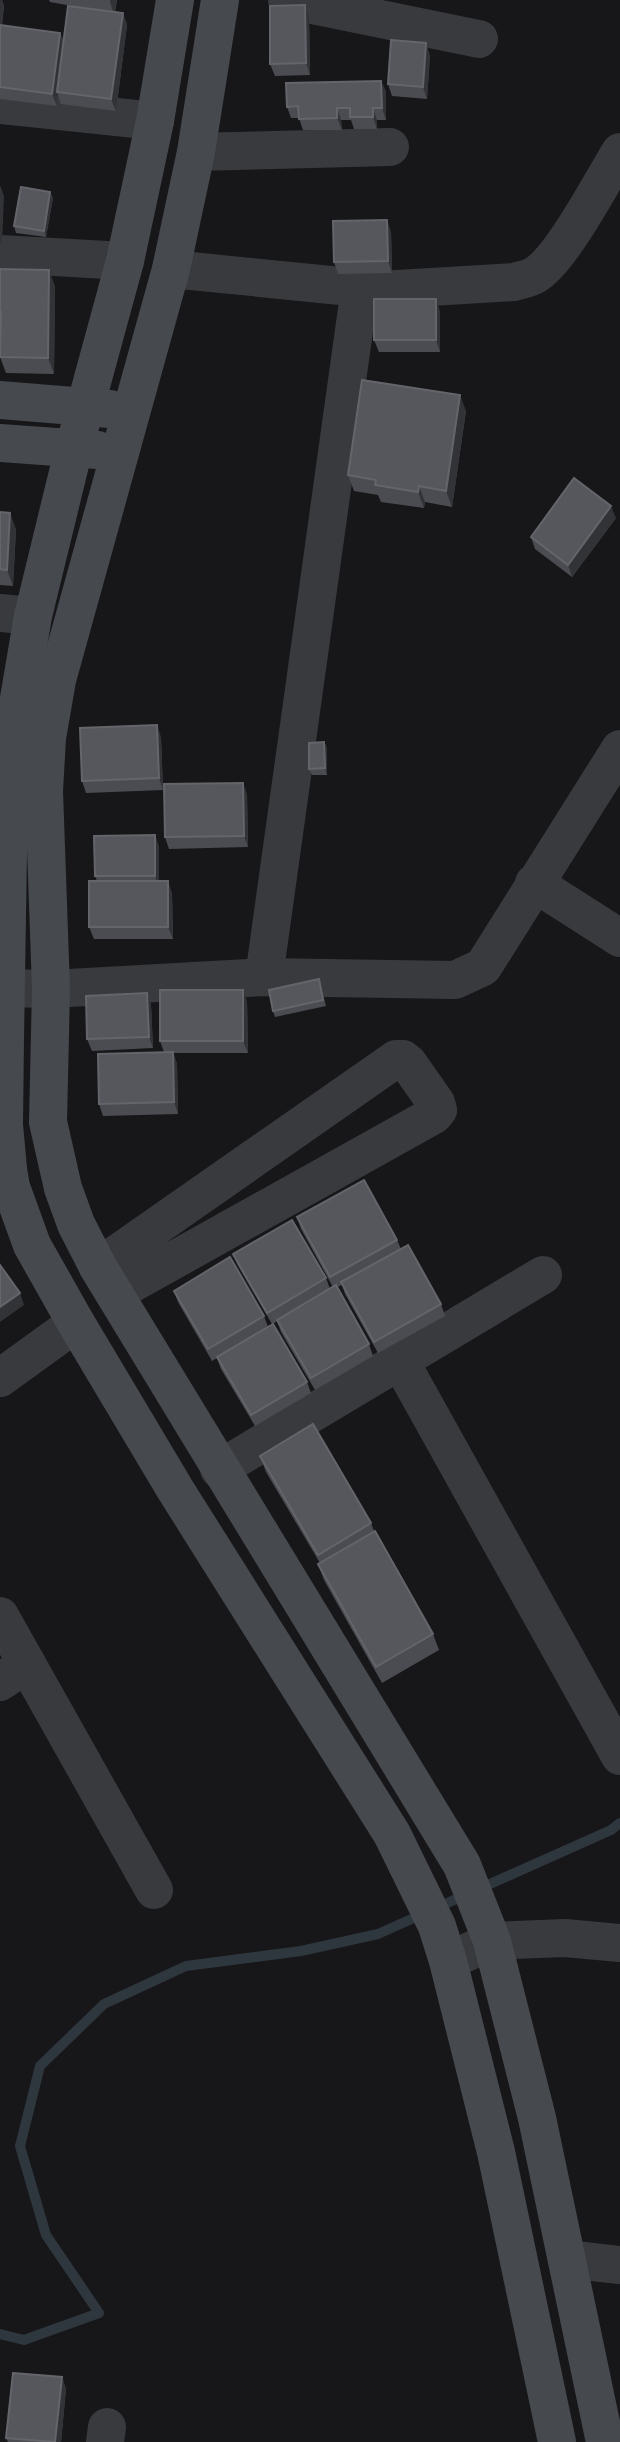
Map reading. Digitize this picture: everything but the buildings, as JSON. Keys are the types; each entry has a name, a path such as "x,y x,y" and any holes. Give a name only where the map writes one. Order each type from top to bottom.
{"main road":[{"path":"175,0 155,121 125,261 74,448 16,614 15,722 6,762 9,792 3,988 4,1125 11,1187 10,1213 32,1245 175,1489 392,1834 443,1944 496,2152 557,2442"},
{"path":"220,0 196,152 171,269 57,680 47,738 44,791 51,989 48,1122 54,1153 76,1224 107,1280 219,1469 462,1865 486,1928 537,2118 605,2442"},
{"path":"0,400 133,411"},
{"path":"0,443 121,452"}],"street":[{"path":"287,0 480,39"},
{"path":"0,105 155,121"},
{"path":"196,152 390,147"},
{"path":"171,269 381,290 514,282 534,276 548,263 570,234 620,152"},
{"path":"0,254 125,261"},
{"path":"264,977 357,309 381,290"},
{"path":"3,988 51,989 264,977 455,980 483,967 620,749"},
{"path":"534,883 620,938"},
{"path":"396,1059 403,1059 408,1063 436,1102 438,1110 434,1115 107,1280 396,1059"},
{"path":"219,1469 543,1275"},
{"path":"0,1378 76,1323"},
{"path":"400,1361 620,1756"},
{"path":"0,1616 14,1673 154,1890"},
{"path":"443,1944 486,1928 620,1943"},
{"path":"567,2259 620,2265"}],"waterway":[{"path":"0,2334 24,2340 99,2313 46,2235 20,2146 40,2066 104,2004 186,1966 301,1951 378,1934 611,1830 620,1823"}]}
